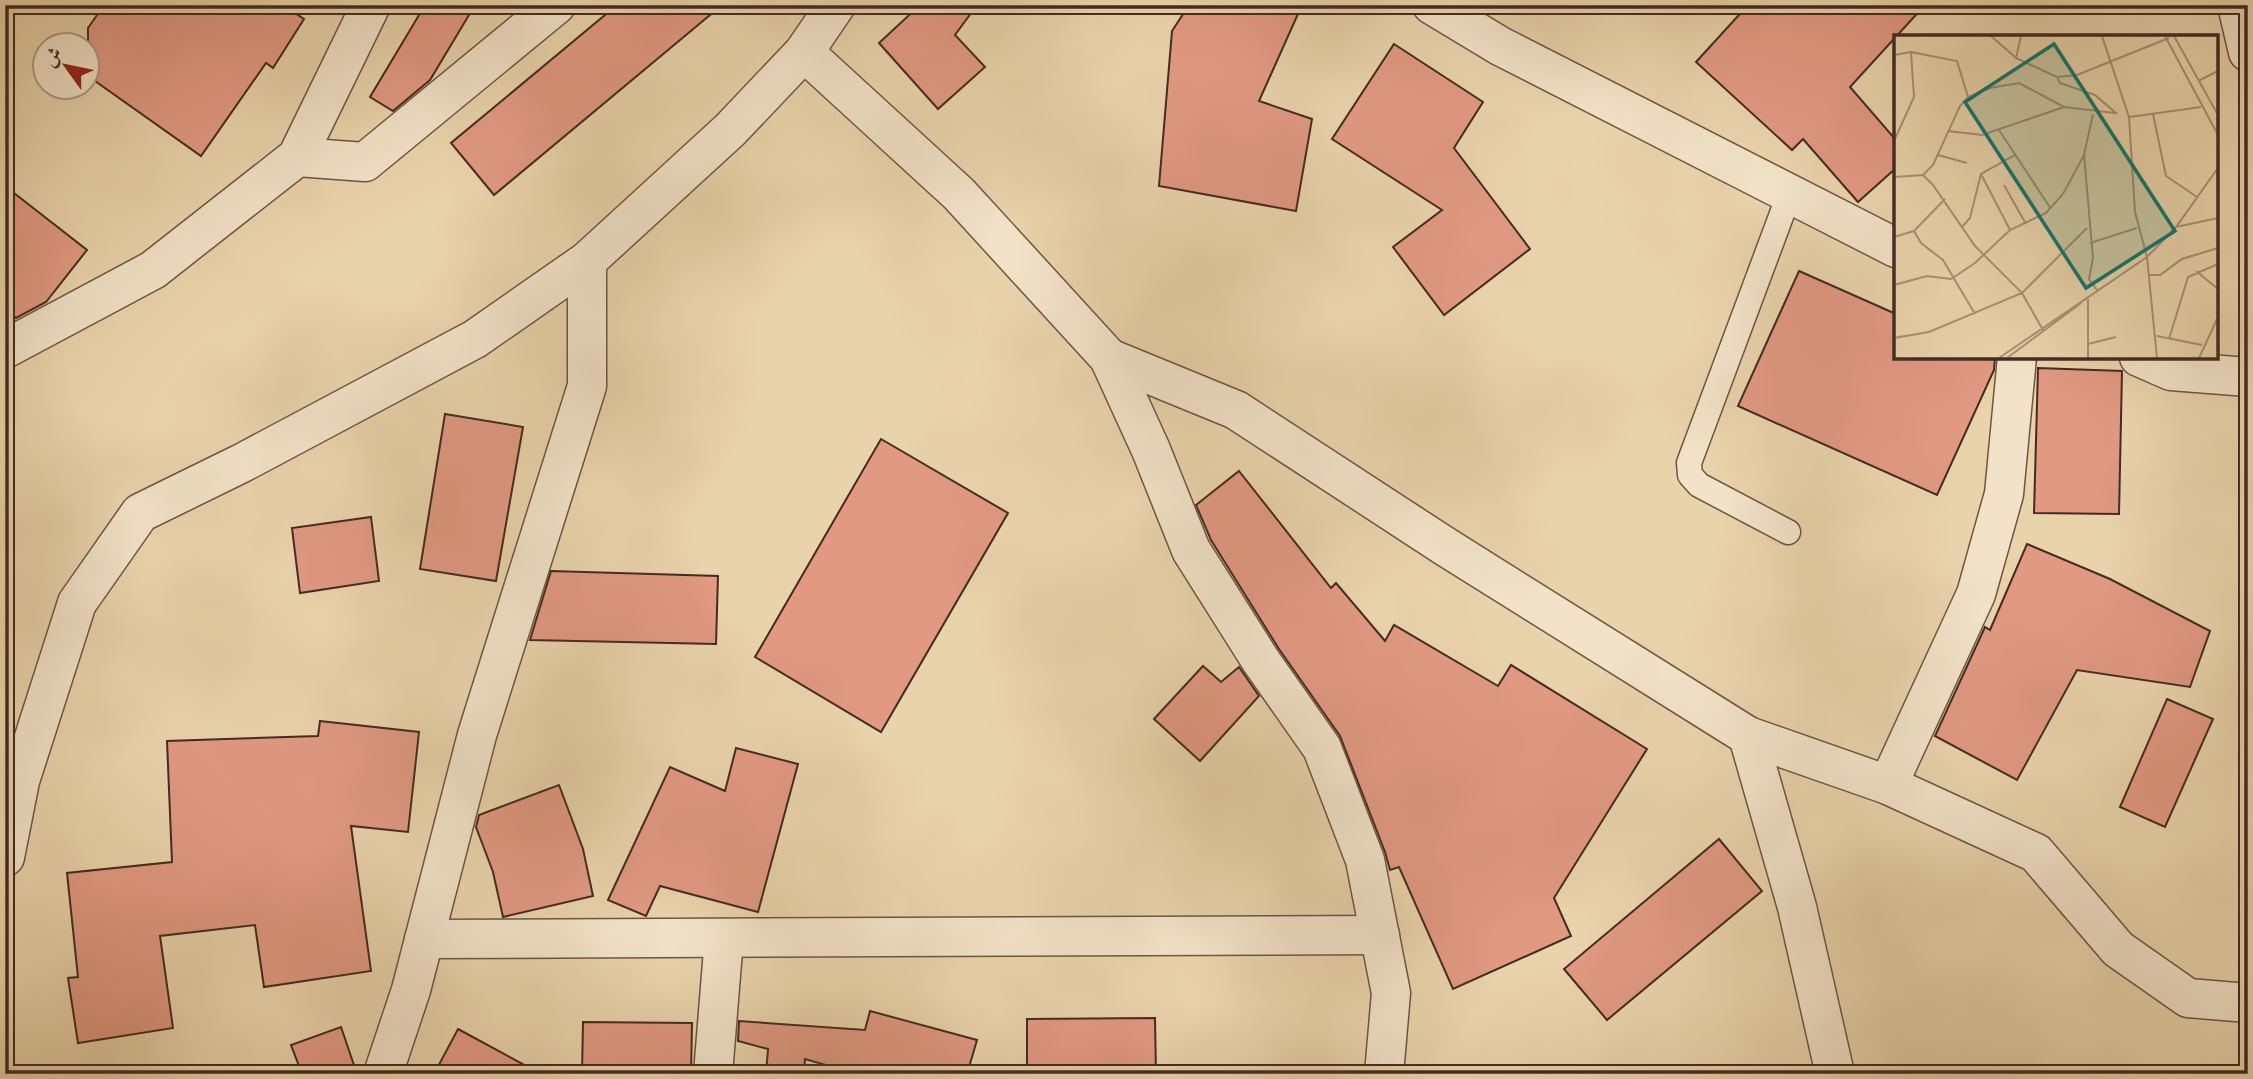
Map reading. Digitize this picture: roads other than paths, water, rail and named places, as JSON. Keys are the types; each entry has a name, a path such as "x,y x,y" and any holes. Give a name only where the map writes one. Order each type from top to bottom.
{"street":[{"path":"5,349 153,270 297,157 371,5"},
{"path":"297,157 365,162 556,5"},
{"path":"5,857 20,781 77,603 140,513 242,463 475,339 587,261 730,130 804,52 836,5"},
{"path":"1432,5 1500,46 1894,247"},
{"path":"2237,5 2248,52"},
{"path":"804,52 959,194 1109,358 1151,450 1191,551 1261,661 1322,748 1365,860 1380,935 1391,993 1384,1074"},
{"path":"383,1074 411,990 477,735 587,386 587,261"},
{"path":"1109,358 1236,410 1446,547 1748,736 1888,785 2036,853 2118,949 2188,998 2248,1003"},
{"path":"1888,785 1976,594 2004,494 2017,359"},
{"path":"2144,359 2171,371 2248,377"},
{"path":"1748,736 1797,907 1835,1074"},
{"path":"424,939 1380,935"},
{"path":"713,1074 724,937"}],"lane":[{"path":"1788,532 1699,485 1690,475 1689,463 1789,195"}]}
